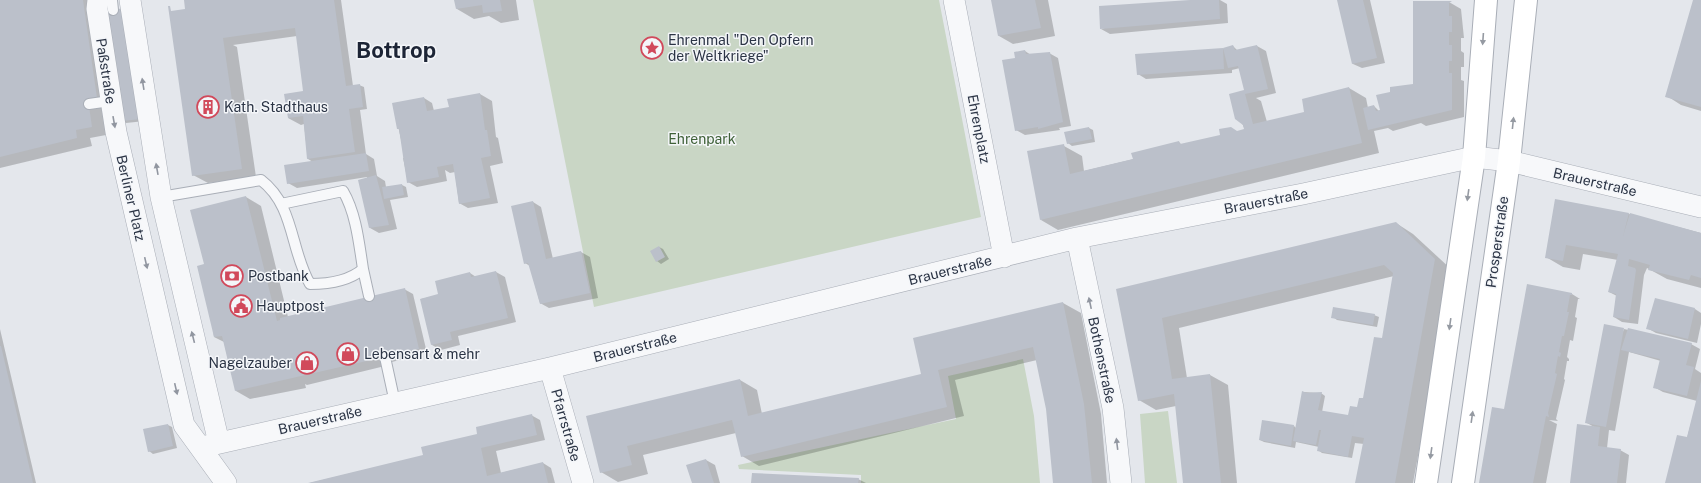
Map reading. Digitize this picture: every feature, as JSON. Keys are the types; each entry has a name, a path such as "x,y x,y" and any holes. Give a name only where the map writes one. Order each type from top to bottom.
{"main road":[{"path":"1426,483 1474,157 1486,0"},
{"name":"Prosperstraße","path":"1463,483 1509,162 1526,0"}],"street":[{"name":"Ehrenplatz","path":"954,0 1004,257"},
{"name":"Paßstraße","path":"118,143 110,101 97,9 113,2 151,136"},
{"name":"Berliner Platz","path":"151,136 118,143 184,425 210,445 226,483"},
{"path":"151,136 210,445"},
{"name":"Brauerstraße","path":"210,445 550,368 1077,238 1296,195 1474,157 1509,162 1701,208"},
{"name":"Bothenstraße","path":"1077,238 1113,408 1121,483"},
{"name":"Pfarrstraße","path":"550,368 583,483"}],"lane":[{"path":"89,104 110,101"},
{"path":"162,197 261,180 272,189 287,215 303,272 310,284 325,284 348,278 355,276 363,269"},
{"path":"281,204 343,191 349,201 360,246 369,296"},
{"path":"385,357 395,403"}],"green space":[{"name":"Ehrenpark","path":"533,0 939,0 981,217 594,307"},
{"path":"1023,359 1034,416 1040,483 861,483 861,475 739,469 738,465 956,419 948,376"},
{"path":"1168,411 1177,483 1145,483 1140,414"}],"building":[{"path":"0,0 83,0 97,98 88,99 92,127 76,130 77,138 0,157"},
{"path":"184,0 334,0 346,86 360,84 363,107 349,109 355,152 307,159 303,116 288,118 284,94 303,91 295,28 223,38 242,169 192,176 168,6 170,6 171,11 185,9"},
{"path":"454,0 500,0 502,11 483,13 482,5 456,9"},
{"path":"991,0 1035,0 1041,28 998,36"},
{"path":"1190,0 1219,0 1220,19 1100,29 1099,6"},
{"path":"1337,0 1363,0 1377,58 1352,64"},
{"path":"1693,0 1701,0 1701,107 1665,97"},
{"path":"1413,1 1452,1 1449,3 1449,16 1452,16 1452,32 1449,32 1449,45 1452,45 1452,61 1449,61 1449,73 1452,73 1452,110 1368,130 1363,108 1374,105 1376,111 1380,110 1376,95 1390,92 1390,87 1413,84"},
{"path":"125,8 141,119 121,121 105,11"},
{"path":"1233,45 1235,50 1257,45 1268,89 1245,94 1253,124 1304,112 1302,99 1349,87 1362,143 1040,220 1027,151 1064,144 1070,174 1133,159 1131,153 1179,141 1180,144 1220,135 1219,129 1231,127 1237,131 1244,129 1243,125 1235,119 1229,94 1244,90 1238,66 1228,68 1223,48"},
{"path":"1223,48 1224,69 1137,75 1135,54"},
{"path":"1025,50 1026,54 1050,52 1063,122 1038,129 1038,127 1015,131 1002,60 1015,58 1014,52"},
{"path":"480,93 485,130 487,130 491,156 481,158 490,198 459,204 453,164 437,167 439,177 407,183 399,129 397,129 392,103 424,97 427,111 449,107 447,99"},
{"path":"1089,127 1092,139 1067,144 1064,132"},
{"path":"366,153 369,171 287,184 284,165"},
{"path":"376,175 389,225 369,228 358,180"},
{"path":"402,184 404,195 384,199 382,187"},
{"path":"246,196 277,321 280,320 280,318 405,288 419,349 235,391 222,336 214,337 197,266 204,264 190,210"},
{"path":"1555,199 1629,213 1623,236 1630,213 1701,233 1701,278 1691,275 1689,280 1648,270 1650,265 1629,259 1628,266 1635,268 1636,270 1629,320 1613,317 1616,294 1608,292 1618,254 1566,245 1563,261 1545,258"},
{"path":"533,201 546,259 581,251 590,293 540,304 528,263 524,264 511,206"},
{"path":"1396,222 1435,259 1395,483 1355,483 1364,438 1352,436 1348,457 1317,451 1321,430 1319,430 1316,445 1293,441 1302,391 1307,393 1322,392 1318,410 1348,415 1350,406 1357,407 1359,398 1363,398 1374,337 1382,338 1393,273 1384,265 1162,318 1172,379 1210,374 1221,483 1183,483 1174,394 1138,401 1116,289"},
{"path":"659,246 665,257 656,262 650,251"},
{"path":"496,271 508,318 450,332 452,340 431,345 420,299 438,294 435,281 470,272 471,277"},
{"path":"1527,284 1572,293 1572,295 1570,295 1567,312 1569,312 1559,352 1561,353 1560,357 1558,356 1555,373 1557,374 1548,413 1549,417 1546,416 1533,483 1479,483 1492,407 1504,409"},
{"path":"1655,298 1695,308 1688,339 1646,329"},
{"path":"1063,302 1084,404 1092,483 1053,483 1046,409 1033,347 938,370 947,407 741,457 732,420 627,446 632,465 600,473 586,416 740,379 748,416 921,374 913,338"},
{"path":"1333,307 1375,314 1373,325 1331,318"},
{"path":"1604,324 1624,328 1606,427 1585,423"},
{"path":"1628,328 1692,343 1686,365 1694,367 1687,396 1653,388 1660,359 1621,350"},
{"path":"1,346 33,483 0,483"},
{"path":"1701,381 1701,483 1665,483 1677,435 1687,437"},
{"path":"532,414 537,435 481,448 487,476 543,462 548,483 308,483 423,455 421,447 477,434 476,427"},
{"path":"1262,420 1294,425 1291,446 1259,440"},
{"path":"168,424 173,446 148,452 143,429"},
{"path":"1577,424 1600,427 1598,446 1621,449 1617,483 1570,483"},
{"path":"706,459 714,483 692,483 686,465"},
{"path":"752,473 859,478 858,483 751,483"}],"place":[{"name":"Ehrenmal \"Den Opfern der Weltkriege\"","path":"652,48"},
{"name":"Kath. Stadthaus","path":"208,107"},
{"name":"Postbank","path":"232,276"},
{"name":"Hauptpost","path":"241,306"},
{"name":"Lebensart & mehr","path":"348,354"},
{"name":"Nagelzauber","path":"307,363"}],"district":[{"name":"Bottrop","path":"396,50"}]}
